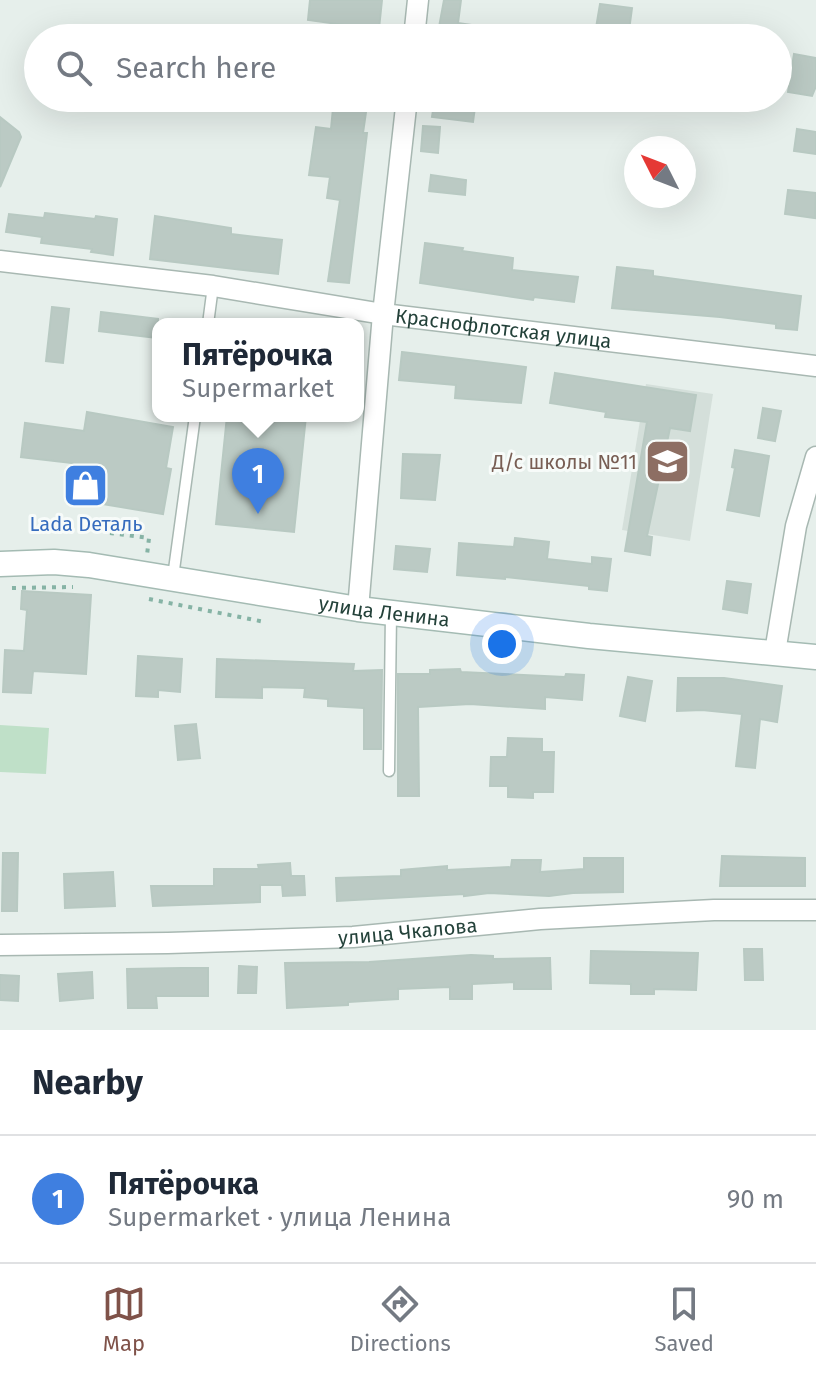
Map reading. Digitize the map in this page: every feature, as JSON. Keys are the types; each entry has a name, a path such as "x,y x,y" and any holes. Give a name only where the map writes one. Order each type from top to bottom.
{"main road":[{"name":"улица Ленина","path":"0,564 54,562 173,577 358,609 589,636 816,657"}],"street":[{"path":"415,24 418,0"},
{"path":"358,609 383,314 405,112"},
{"name":"Краснофлотская улица","path":"0,261 213,286 383,314 816,366"},
{"path":"775,652 796,526 816,457"},
{"name":"улица Чкалова","path":"0,945 353,937 540,919 714,910 816,910"}],"lane":[{"path":"209,318 213,286"},
{"path":"173,577 194,422"},
{"path":"389,771 391,613"}],"path":[{"path":"12,588 80,587"},
{"path":"140,597 265,622"}],"shaded area":[{"name":"Д/с школы №11","path":"646,384 713,394 690,541 622,530"}],"green space":[{"path":"0,725 49,728 46,774 0,772"}],"building":[{"path":"310,0 382,0 379,24 308,20"},
{"path":"444,0 461,0 458,23 465,24 440,24"},
{"path":"600,4 632,8 630,24 597,24"},
{"path":"794,54 816,58 816,86 812,96 792,93"},
{"path":"333,112 366,112 363,133 367,133 349,283 328,281 340,200 327,198 330,177 309,175 316,127 331,129"},
{"path":"433,112 474,112 473,122 432,117"},
{"path":"0,117 21,137 0,187"},
{"path":"423,126 440,127 438,153 421,151"},
{"path":"797,129 816,132 816,154 794,151"},
{"path":"431,175 466,180 465,195 429,191"},
{"path":"788,190 816,193 815,218 785,214"},
{"path":"45,213 117,219 113,255 91,252 92,249 41,243 42,237 6,232 9,214 44,218"},
{"path":"155,216 231,228 231,234 282,240 278,274 150,259"},
{"path":"425,243 513,258 512,270 578,277 574,302 534,297 533,300 420,283"},
{"path":"617,267 653,271 653,276 801,296 797,330 776,328 776,324 720,317 612,308"},
{"path":"52,307 69,309 63,363 46,361"},
{"path":"101,312 152,318 152,337 99,331"},
{"path":"402,352 526,367 521,403 455,398 456,385 399,380"},
{"path":"555,373 696,395 690,431 670,428 647,536 652,537 650,555 625,551 647,422 605,417 606,412 550,403"},
{"path":"763,408 781,411 775,441 758,438"},
{"path":"87,412 173,427 166,468 171,469 163,514 66,498 72,463 21,457 25,423 84,431"},
{"path":"226,422 305,422 294,532 216,524"},
{"path":"735,450 769,456 759,516 727,510"},
{"path":"403,454 440,455 435,500 401,498"},
{"path":"515,538 549,542 547,559 592,564 592,557 611,559 607,591 589,589 589,586 505,577 457,575 459,543 514,547"},
{"path":"396,546 430,549 427,572 394,569"},
{"path":"727,581 751,584 747,613 723,609"},
{"path":"22,591 91,595 86,674 33,671 31,693 3,692 5,650 24,651 27,610 21,609"},
{"path":"138,656 182,659 180,692 158,690 158,697 136,696"},
{"path":"217,659 354,664 353,671 382,670 381,749 364,749 364,708 328,706 328,699 304,697 305,688 262,687 262,698 216,697"},
{"path":"460,669 461,672 565,677 566,674 584,675 582,700 545,697 545,709 470,704 418,707 419,796 398,796 398,674 430,674 430,670"},
{"path":"628,677 652,681 645,721 620,716"},
{"path":"678,678 724,678 782,686 777,722 760,719 755,768 736,766 742,714 677,711"},
{"path":"196,724 200,758 178,760 175,726"},
{"path":"508,738 542,739 542,752 554,752 553,792 533,792 533,798 508,797 508,786 490,786 491,757 507,757"},
{"path":"3,853 18,853 17,911 2,911"},
{"path":"722,856 805,858 805,886 720,886"},
{"path":"584,858 623,858 623,892 549,896 489,893 337,901 336,878 401,876 401,870 447,866 447,870 511,867 512,860 541,860 540,872 584,869"},
{"path":"290,863 291,876 304,876 305,895 283,896 282,885 260,885 260,902 153,906 151,886 214,886 214,869 259,869 258,865"},
{"path":"113,872 115,906 65,908 64,874"},
{"path":"744,949 762,949 763,980 745,980"},
{"path":"591,951 698,953 696,990 654,989 654,994 631,994 631,984 590,983"},
{"path":"493,956 493,959 550,958 551,989 514,989 514,982 472,984 472,999 450,999 450,987 398,989 398,999 287,1008 285,963 369,962"},
{"path":"239,966 257,967 256,993 238,993"},
{"path":"208,968 208,996 156,996 157,1008 128,1008 127,969"},
{"path":"92,972 93,998 60,1001 58,974"},
{"path":"0,975 19,976 18,1001 0,1000"}],"place":[{"name":"Д/с школы №11","path":"668,462"},
{"name":"Lada Dеталь","path":"86,485"},
{"name":"Пятёрочка","path":"258,514"}]}
